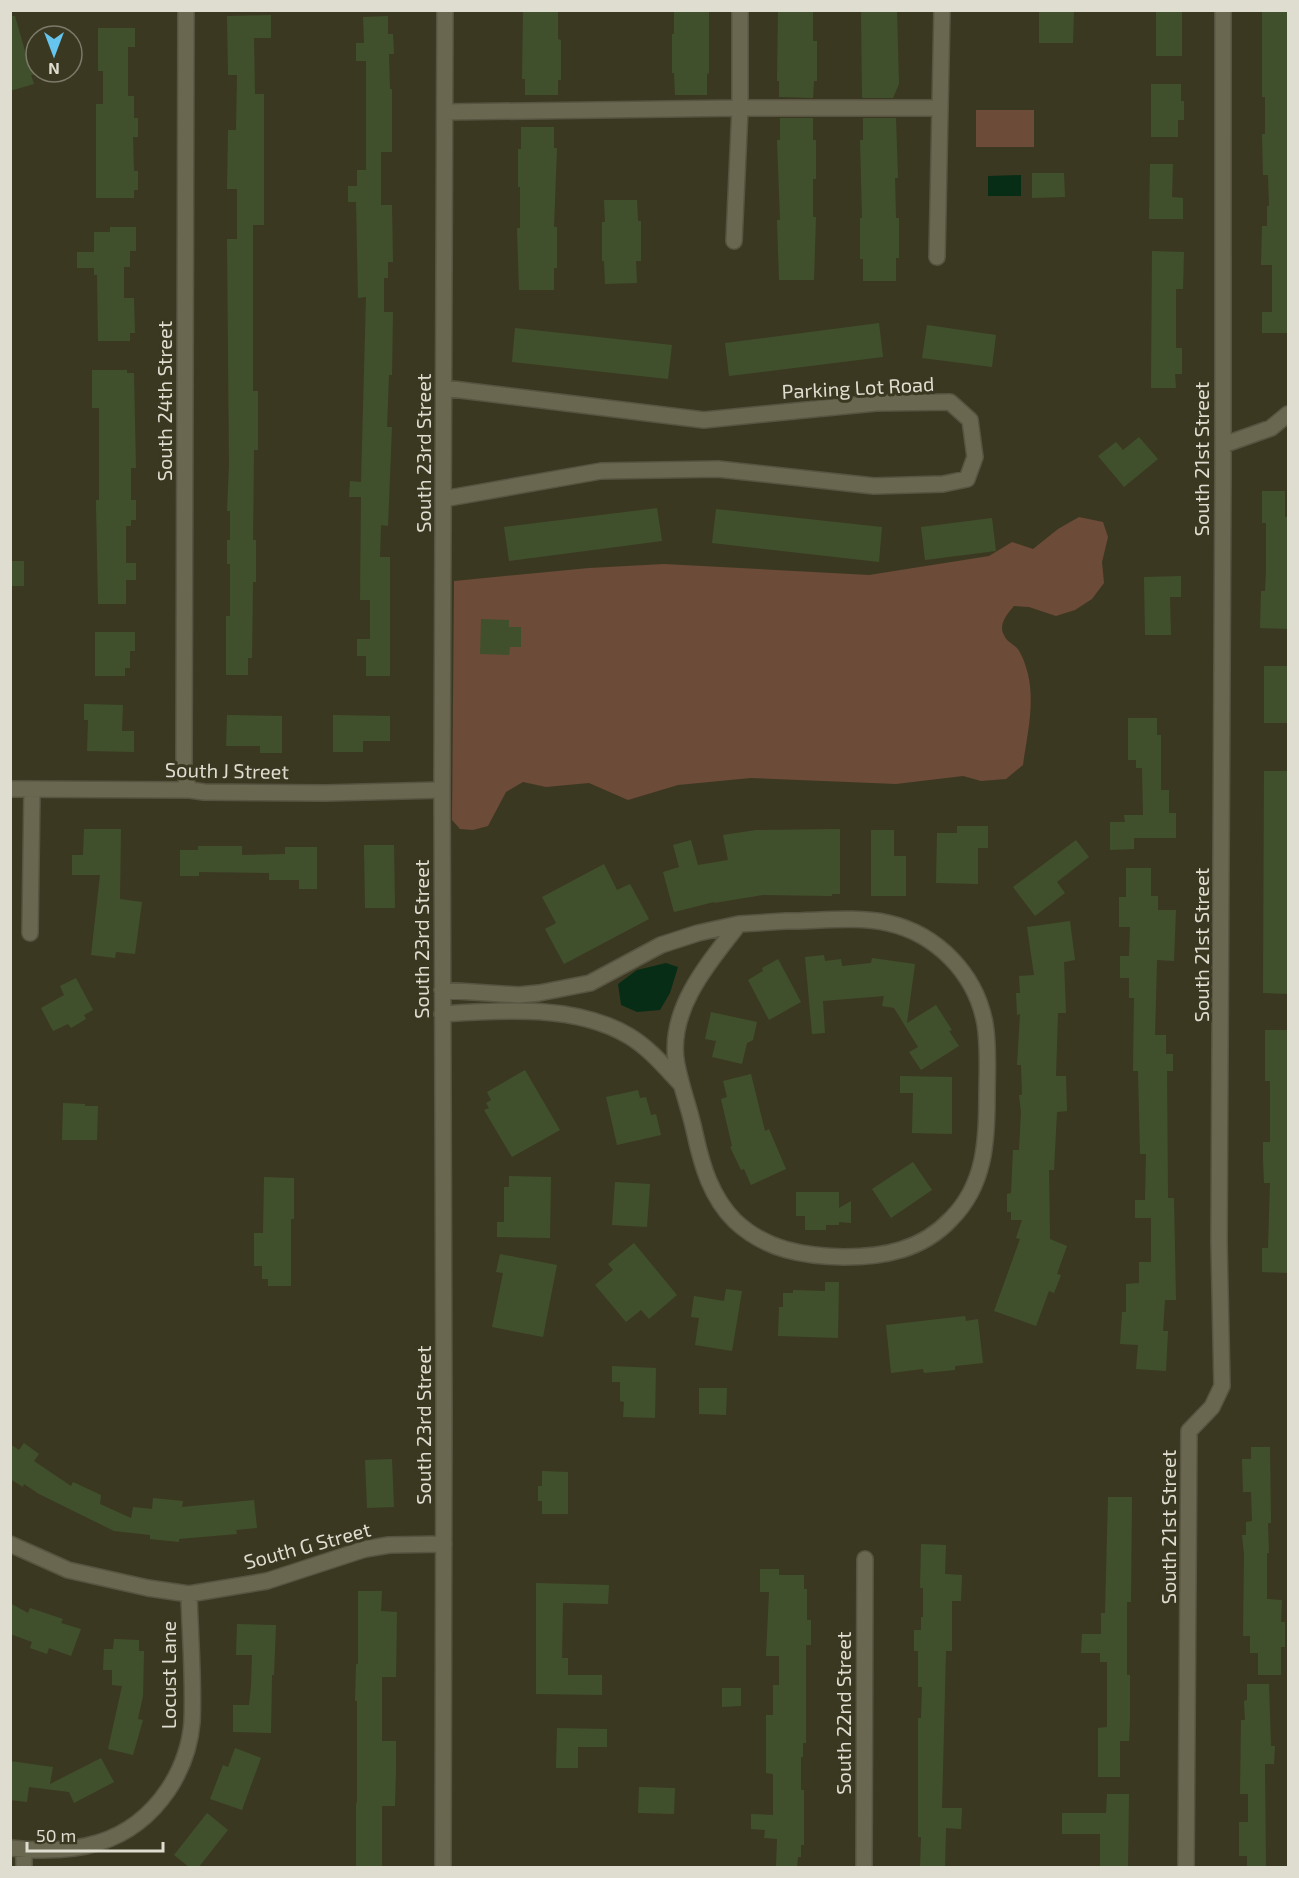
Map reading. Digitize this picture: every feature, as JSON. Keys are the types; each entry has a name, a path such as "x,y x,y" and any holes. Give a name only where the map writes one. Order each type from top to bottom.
{"street":[{"name":"South 24th Street","path":"186,10 184,765 186,784 190,790"},
{"name":"South 23rd Street","path":"443,1868 442,790 445,10"},
{"path":"734,241 740,108 740,10"},
{"path":"937,257 942,10"},
{"name":"South 21st Street","path":"1186,1868 1190,1431 1212,1407 1222,1386 1219,1232 1223,10"},
{"path":"445,112 940,108"},
{"name":"Parking Lot Road","path":"443,499 601,471 718,469 874,486 943,484 967,479 975,457 970,420 950,402 876,403 704,420 444,388"},
{"path":"1223,445 1271,428 1288,414"},
{"name":"South J Street","path":"10,789 310,793 442,790"},
{"path":"30,933 32,790"},
{"path":"442,990 519,994 539,993 590,983 661,945 698,933 739,924 786,921 862,921 887,923 910,930 934,943 968,978 978,1000 987,1037 987,1132 984,1160 976,1183 965,1203 951,1220 915,1245 895,1253 867,1257 821,1257 798,1254 777,1248 749,1232 734,1220 718,1200 707,1179 682,1085 676,1058 677,1027 687,1000 704,971 739,924"},
{"path":"442,1014 483,1011 572,1014 601,1022 630,1036 656,1056 682,1085"},
{"name":"South G Street","path":"10,1544 68,1570 148,1588 189,1594 267,1581 381,1546 416,1543 444,1544"},
{"name":"South 22nd Street","path":"864,1560 864,1868"},
{"name":"Locust Lane","path":"17,1849 54,1850 85,1847 120,1835 147,1816 160,1802 184,1761 192,1722 189,1594"},
{"path":"17,1849 24,1868"}],"shaded area":[{"path":"976,110 1034,110 1034,147 976,147"},
{"path":"1021,175 1021,196 988,196 988,176"},
{"path":"1079,517 1103,522 1108,537 1102,562 1104,583 1092,599 1075,610 1056,616 1029,607 1014,606 1006,616 1002,627 1005,637 1017,648 1024,660 1031,697 1023,765 1006,779 981,781 963,776 896,784 751,778 678,785 628,800 589,783 546,787 523,782 506,792 488,826 473,830 460,829 452,820 454,581 589,568 664,564 869,575 989,556 1012,542 1033,549 1058,529"},
{"path":"666,963 678,967 670,993 660,1010 637,1012 621,1005 618,984 637,970"}],"building":[{"path":"523,10 558,10 561,80 558,80 558,95 525,95 525,79 522,79"},
{"path":"674,10 709,10 707,95 675,95 674,73 672,73"},
{"path":"778,10 813,10 813,41 817,41 817,81 814,81 813,98 779,97 779,81 777,81"},
{"path":"861,10 897,10 899,84 893,98 862,97"},
{"path":"1039,10 1074,10 1073,43 1039,43"},
{"path":"1156,10 1182,10 1182,56 1156,56"},
{"path":"1262,10 1288,10 1288,333 1262,333 1262,312 1272,312 1272,265 1261,265 1262,226 1267,226 1267,206 1269,206 1268,175 1263,175 1262,134 1265,134 1265,97 1262,97"},
{"path":"271,15 271,38 254,38 255,94 264,94 264,225 253,225 253,391 258,391 258,450 254,450 253,540 256,540 256,582 253,582 252,658 248,658 248,675 226,675 226,616 230,616 230,564 227,564 230,511 227,511 229,465 227,239 237,239 237,189 227,189 228,130 236,130 237,75 228,75 227,16"},
{"path":"10,16 15,16 24,48 24,84 34,84 10,91"},
{"path":"388,16 388,34 393,34 394,54 389,54 390,89 392,89 392,152 381,152 381,205 392,205 393,262 388,262 388,278 384,278 384,312 393,312 392,375 389,375 387,427 392,427 388,526 381,525 380,557 390,557 390,676 366,676 366,656 357,656 357,639 370,639 370,600 360,600 361,497 349,497 350,481 361,482 366,297 358,298 356,202 348,202 348,186 357,186 357,170 366,170 366,61 356,61 356,43 364,43 363,17"},
{"path":"98,28 135,28 135,47 128,47 128,96 134,96 134,118 138,118 138,137 133,137 134,171 138,171 138,190 134,190 134,198 96,198 96,104 103,104 103,71 98,71"},
{"path":"1151,84 1181,84 1184,120 1178,120 1178,137 1151,137"},
{"path":"780,118 813,118 813,140 816,140 816,179 813,179 813,217 816,217 814,280 779,280 777,220 780,220 777,140 780,140"},
{"path":"863,118 896,118 898,178 895,178 896,218 899,218 899,258 896,258 896,281 863,281 863,259 860,259 860,218 862,218 860,140 863,140"},
{"path":"521,127 554,127 554,148 557,148 554,227 557,227 557,268 554,268 554,290 519,290 517,228 520,228 518,149 521,149"},
{"path":"1150,164 1173,164 1172,197 1183,198 1183,219 1149,219"},
{"path":"1032,173 1064,173 1065,197 1032,198"},
{"path":"604,200 637,200 638,221 641,221 641,261 636,261 637,283 605,284 604,261 602,261"},
{"path":"110,227 136,227 136,251 130,251 130,267 124,267 124,298 134,298 135,333 130,333 130,341 98,341 97,275 94,275 94,268 77,268 77,252 94,252 94,232 110,232"},
{"path":"1152,251 1184,252 1183,289 1176,289 1176,348 1182,348 1182,374 1175,374 1176,388 1151,388"},
{"path":"879,323 883,357 729,376 725,343"},
{"path":"927,325 996,335 992,367 922,358"},
{"path":"515,328 672,345 668,379 512,362"},
{"path":"92,370 127,370 127,373 134,373 136,468 131,468 131,500 136,500 136,520 131,520 131,526 126,526 126,563 136,563 136,580 126,580 126,604 98,604 96,500 99,500 99,408 92,408"},
{"path":"1139,437 1158,459 1124,487 1098,456 1116,442 1123,450"},
{"path":"1262,491 1285,491 1285,517 1288,517 1288,629 1260,628 1261,591 1265,591 1266,572 1266,523 1262,523"},
{"path":"657,508 662,541 509,561 504,527"},
{"path":"716,509 882,527 879,562 712,543"},
{"path":"992,518 996,551 925,560 921,527"},
{"path":"10,561 24,561 24,586 10,586"},
{"path":"1181,576 1181,597 1170,597 1171,635 1145,635 1144,577"},
{"path":"481,619 509,620 509,627 521,627 521,647 510,647 509,655 480,654"},
{"path":"95,632 135,632 135,651 130,651 130,668 125,668 125,676 95,676"},
{"path":"1264,666 1288,666 1288,723 1264,723"},
{"path":"84,704 123,705 122,731 134,731 134,752 87,751 88,720 84,720"},
{"path":"227,715 282,716 282,753 260,753 260,746 226,746"},
{"path":"333,715 390,716 390,741 363,741 363,752 333,752"},
{"path":"1128,718 1157,718 1157,735 1161,735 1161,790 1169,790 1169,813 1176,813 1176,838 1134,838 1134,849 1110,850 1110,822 1125,822 1124,815 1143,815 1142,768 1136,768 1136,760 1128,760"},
{"path":"1264,771 1288,771 1288,994 1263,993"},
{"path":"957,826 988,826 988,848 978,848 978,884 936,883 937,833 957,833"},
{"path":"84,829 121,829 120,899 142,902 135,954 116,952 115,958 91,955 100,875 72,875 72,855 83,855"},
{"path":"840,829 840,894 832,894 832,896 763,895 714,902 674,912 663,872 679,867 673,845 691,840 698,865 728,860 723,835 756,830"},
{"path":"871,830 894,830 894,856 906,856 906,896 871,896"},
{"path":"1076,840 1089,857 1057,882 1065,893 1035,916 1013,887"},
{"path":"364,845 394,845 395,908 365,908"},
{"path":"198,846 242,846 242,855 285,854 285,847 317,847 317,889 299,889 299,880 269,880 269,873 199,872 199,876 180,876 180,850 198,850"},
{"path":"604,864 617,890 630,884 649,919 564,964 545,929 556,923 542,897"},
{"path":"1126,868 1151,868 1151,896 1158,896 1158,910 1176,910 1174,961 1157,960 1155,1035 1166,1035 1166,1054 1173,1054 1173,1071 1167,1071 1168,1198 1174,1198 1176,1300 1165,1300 1163,1331 1168,1331 1166,1371 1136,1369 1138,1345 1120,1344 1122,1312 1126,1312 1126,1284 1139,1283 1139,1262 1151,1262 1151,1218 1135,1218 1135,1200 1145,1200 1146,1154 1140,1154 1138,1071 1133,1071 1134,998 1129,998 1129,978 1120,978 1120,956 1129,956 1130,927 1119,927 1119,897 1126,897"},
{"path":"1070,921 1075,960 1064,962 1066,1013 1058,1013 1056,1076 1066,1076 1067,1111 1057,1112 1054,1170 1049,1170 1050,1239 1067,1246 1057,1274 1061,1275 1054,1293 1049,1291 1036,1326 994,1311 1020,1239 1016,1238 1022,1220 1011,1220 1011,1212 1007,1212 1007,1194 1011,1193 1013,1150 1019,1150 1021,1112 1019,1095 1022,1095 1021,1065 1017,1065 1020,1014 1017,1015 1016,993 1020,993 1019,976 1034,975 1027,927"},
{"path":"824,955 825,961 841,959 842,966 871,963 872,958 915,964 907,1023 936,1005 959,1046 921,1070 909,1052 918,1047 894,1008 882,1006 884,996 823,1001 825,1033 812,1034 805,957"},
{"path":"778,959 801,1002 769,1020 748,980 763,971 762,968"},
{"path":"76,978 93,1010 84,1015 86,1019 71,1028 68,1024 53,1031 41,1008 64,995 60,986"},
{"path":"711,1012 757,1022 753,1040 747,1043 742,1064 712,1057 716,1041 705,1039"},
{"path":"1265,1030 1288,1030 1288,1273 1262,1272 1262,1248 1268,1248 1270,1183 1264,1183 1263,1159 1263,1142 1270,1142 1270,1081 1265,1081"},
{"path":"525,1070 560,1130 512,1157 484,1110 489,1108 486,1103 491,1100 487,1092"},
{"path":"751,1074 765,1131 769,1129 786,1169 751,1185 730,1147 732,1146 721,1099 727,1097 723,1081"},
{"path":"900,1076 952,1077 952,1134 912,1133 913,1093 900,1093"},
{"path":"638,1090 640,1098 646,1097 651,1115 656,1114 661,1135 617,1145 606,1097"},
{"path":"63,1103 98,1106 97,1140 62,1140"},
{"path":"913,1162 932,1190 891,1218 872,1189"},
{"path":"509,1176 551,1177 550,1238 497,1237 497,1222 504,1222 504,1187 509,1187"},
{"path":"264,1177 294,1178 294,1219 291,1219 291,1286 268,1286 268,1279 262,1279 262,1266 254,1266 254,1233 263,1233"},
{"path":"615,1182 650,1184 647,1227 612,1225"},
{"path":"796,1192 839,1192 839,1208 851,1201 851,1223 839,1222 839,1225 826,1225 826,1230 805,1230 805,1216 796,1216"},
{"path":"634,1243 677,1295 649,1319 641,1310 626,1322 595,1285 613,1270 608,1264"},
{"path":"500,1254 557,1265 543,1337 492,1327 503,1273 496,1272"},
{"path":"825,1282 839,1282 838,1338 778,1336 779,1307 783,1307 783,1293 793,1293 793,1290 825,1291"},
{"path":"726,1289 742,1291 732,1351 695,1345 699,1318 691,1317 694,1296 724,1301"},
{"path":"965,1316 966,1321 978,1319 983,1363 955,1366 955,1370 924,1373 923,1369 891,1373 886,1325"},
{"path":"612,1366 656,1368 655,1418 623,1417 624,1402 620,1401 620,1382 612,1382"},
{"path":"699,1388 727,1388 726,1415 699,1414"},
{"path":"24,1443 39,1454 34,1461 71,1486 73,1482 101,1495 100,1504 131,1518 133,1507 152,1509 153,1498 183,1501 182,1507 254,1500 257,1528 236,1530 237,1534 179,1539 179,1542 150,1539 150,1535 114,1531 10,1479 10,1444 19,1450"},
{"path":"1251,1447 1270,1447 1271,1523 1268,1523 1267,1599 1282,1600 1281,1622 1285,1622 1285,1647 1281,1647 1281,1675 1258,1675 1258,1653 1250,1653 1250,1636 1243,1636 1244,1554 1242,1535 1246,1535 1246,1522 1252,1521 1251,1492 1243,1492 1242,1459 1251,1459"},
{"path":"392,1459 394,1507 367,1508 365,1460"},
{"path":"542,1471 568,1472 568,1514 542,1514 542,1501 538,1501 538,1486 542,1486"},
{"path":"1108,1497 1132,1497 1131,1602 1127,1602 1127,1675 1130,1675 1130,1719 1129,1741 1120,1741 1120,1777 1098,1777 1098,1728 1107,1727 1107,1662 1100,1662 1100,1653 1081,1653 1082,1634 1101,1634 1101,1613 1105,1613"},
{"path":"921,1544 946,1545 945,1574 962,1575 961,1601 952,1601 952,1651 946,1651 942,1808 962,1808 961,1829 946,1828 945,1868 920,1868 918,1718 921,1718 922,1687 918,1687 918,1651 914,1651 914,1630 921,1630 921,1617 923,1617 923,1588 920,1588"},
{"path":"760,1569 779,1569 779,1575 804,1575 804,1589 807,1589 807,1620 811,1620 811,1645 806,1645 806,1743 803,1743 803,1757 801,1757 801,1790 804,1790 804,1845 801,1845 801,1857 798,1857 797,1868 776,1868 777,1839 764,1838 765,1830 751,1829 751,1814 773,1815 773,1774 766,1773 766,1715 773,1715 773,1685 779,1685 779,1656 766,1656 769,1592 760,1592"},
{"path":"536,1583 609,1585 608,1604 563,1603 562,1658 568,1658 568,1675 602,1675 602,1695 536,1694"},
{"path":"358,1591 382,1591 381,1611 397,1612 396,1677 382,1677 382,1741 396,1741 396,1769 395,1806 382,1806 382,1868 356,1868 357,1701 355,1701 356,1664 358,1664"},
{"path":"10,1603 28,1613 30,1608 63,1619 61,1623 81,1629 71,1656 49,1648 47,1654 30,1648 32,1642 10,1634"},
{"path":"237,1624 276,1625 271,1733 233,1732 233,1705 249,1705 251,1686 252,1655 236,1655"},
{"path":"114,1639 139,1640 139,1651 144,1651 143,1696 138,1719 143,1720 133,1755 108,1749 122,1686 112,1685 112,1670 103,1670 104,1649 113,1649"},
{"path":"1247,1684 1269,1684 1271,1746 1275,1746 1274,1764 1265,1764 1266,1868 1247,1868 1247,1856 1239,1856 1239,1822 1248,1822 1248,1794 1240,1794 1241,1720 1245,1720 1244,1701 1247,1700"},
{"path":"722,1688 741,1688 741,1706 722,1707"},
{"path":"557,1728 607,1729 607,1747 578,1747 578,1768 556,1768"},
{"path":"235,1748 261,1758 242,1810 210,1799 223,1765 228,1767"},
{"path":"101,1758 114,1782 74,1803 69,1792 29,1787 27,1802 10,1800 10,1761 53,1767 50,1784"},
{"path":"639,1787 675,1788 674,1814 638,1813"},
{"path":"1107,1794 1129,1794 1128,1868 1100,1868 1100,1834 1062,1834 1062,1813 1106,1813"},
{"path":"207,1813 228,1830 198,1868 190,1868 174,1855"}]}
